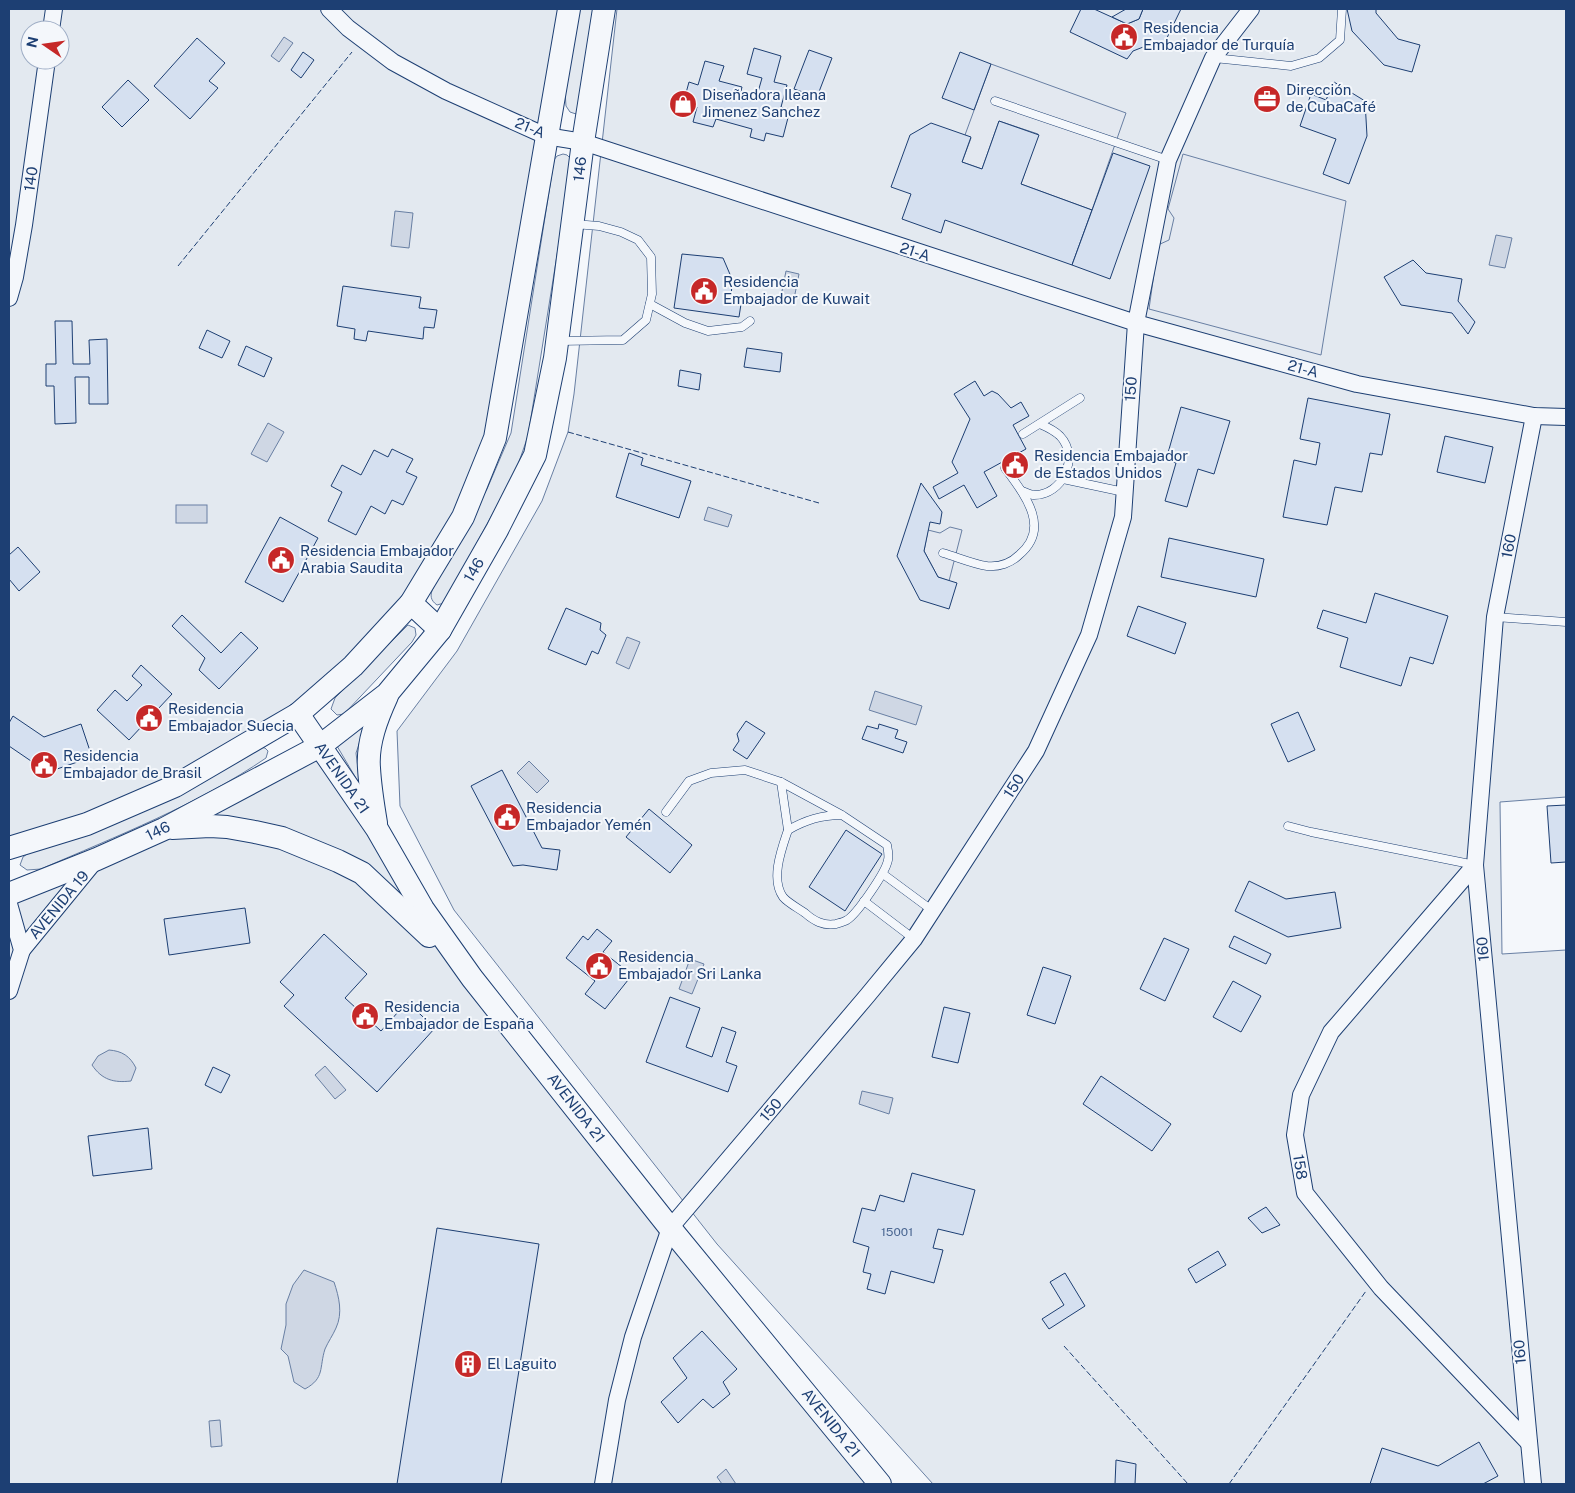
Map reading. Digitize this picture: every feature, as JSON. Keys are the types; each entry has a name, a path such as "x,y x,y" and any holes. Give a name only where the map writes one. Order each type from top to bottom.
{"main road":[{"path":"9,848 87,824 175,786 298,714 353,666 411,603 463,517 495,438 569,9"},
{"name":"146","path":"9,894 97,860 164,829 320,746 387,694 440,630 497,530 535,455 557,341 583,142 604,9"},
{"path":"411,603 440,630"},
{"path":"377,829 369,766 370,746 377,718 387,694"},
{"name":"AVENIDA 21","path":"298,714 377,829 423,909 472,978 670,1228 880,1484"},
{"path":"164,829 210,826 227,827 282,838 338,861 362,873 382,890 472,978"}],"street":[{"name":"21-A","path":"329,9 348,28 393,62 446,91 546,136 583,142 1136,323 1357,384 1534,416 1566,417"},
{"name":"150","path":"603,1484 617,1400 633,1337 670,1228 868,996 914,939 1036,751 1089,635 1123,517 1136,323 1168,160 1213,58 1251,9"},
{"name":"140","path":"9,298 15,277 24,225 47,70"},
{"name":"160","path":"1533,1484 1475,865 1496,617 1534,416"},
{"name":"AVENIDA 19","path":"9,991 22,950 97,860"},
{"name":"158","path":"1475,865 1331,1032 1301,1095 1295,1135 1305,1193 1381,1288 1528,1443"},
{"name":"AVENIDA 19","path":"9,904 22,950"}],"lane":[{"path":"1213,58 1291,66 1318,58 1340,40 1342,9"},
{"path":"995,102 1168,160"},
{"path":"557,341 592,342 623,340 646,320 652,294 652,258 638,240 621,232 599,226 573,224"},
{"path":"650,304 686,323 708,331 742,327 750,321"},
{"path":"1023,434 1080,398"},
{"path":"1022,491 1032,495 1044,493 1056,487 1063,479 1068,468 1069,456 1066,445 1060,436 1040,424"},
{"path":"943,553 988,566 1002,565 1014,560 1024,551 1031,540 1034,514 1022,491 1005,468"},
{"path":"1063,479 1124,492"},
{"path":"1496,617 1566,622"},
{"path":"666,812 689,781 711,773 745,770 781,782 842,815 887,845 889,859 883,874 848,920 837,924 815,921 783,897 778,880 778,868 788,830 781,782"},
{"path":"788,830 807,820 826,815 842,815"},
{"path":"1288,826 1475,865"},
{"path":"883,874 933,911"},
{"path":"864,901 914,939"}],"shaded area":[{"path":"9,9 569,9 495,438 463,517 353,666 175,786 9,848"},
{"path":"579,9 595,9 580,105 576,114 570,112 566,106 565,92"},
{"path":"617,9 1566,9 1566,797 1500,802 1502,954 1566,950 1566,1484 933,1484 717,1244 454,910 400,806 397,731 457,651 542,501 568,432 574,394"},
{"path":"284,37 293,43 279,62 271,56"},
{"path":"991,64 1126,113 1092,210 1021,184 1038,134 999,121 982,169 962,162 971,138 965,135"},
{"path":"563,154 571,159 570,174 528,436 515,473 444,603 437,605 431,597 433,588 487,489 511,433 554,160 557,156"},
{"path":"1183,154 1346,201 1321,355 1149,309 1158,245 1169,240 1174,218 1168,209"},
{"path":"395,211 413,213 409,248 391,246"},
{"path":"1496,235 1512,238 1505,268 1489,265"},
{"path":"786,271 799,274 794,299 781,296"},
{"path":"268,423 284,432 267,462 251,454"},
{"path":"176,505 207,505 207,523 176,523"},
{"path":"708,507 732,515 728,527 704,520"},
{"path":"950,527 962,530 949,581 938,577 924,551 928,530 940,533"},
{"path":"408,625 415,628 416,635 412,642 344,714 337,715 331,709 335,698"},
{"path":"627,637 640,642 629,669 616,663"},
{"path":"875,691 922,706 916,725 869,710"},
{"path":"366,724 356,753 360,785 337,746"},
{"name":"El Laguito","path":"320,746 423,909 880,1484 9,1484 9,894"},
{"path":"259,747 265,748 268,751 266,758 240,775 185,805 41,869 27,870 20,865 23,857 30,852"},
{"path":"529,761 549,781 537,793 517,773"},
{"path":"690,959 704,964 692,994 679,989"},
{"path":"109,1050 125,1055 134,1064 136,1068 131,1081 114,1081 104,1077 92,1065 98,1056"},
{"path":"325,1066 346,1090 335,1099 315,1075"},
{"path":"862,1091 893,1098 889,1114 859,1104"},
{"path":"304,1270 334,1282 340,1311 336,1328 325,1349 319,1377 305,1389 294,1382 288,1356 281,1349 286,1325 286,1304 293,1285"},
{"path":"220,1420 222,1446 211,1447 209,1421"},
{"path":"726,1469 736,1484 722,1484 717,1477"}],"building":[{"name":"Residencia Embajador de Turquía","path":"1081,9 1094,9 1127,24 1139,19 1143,9 1181,9 1163,46 1156,42 1133,51 1127,59 1070,32"},
{"path":"1126,9 1143,9 1139,19 1127,24 1112,17"},
{"path":"1347,9 1376,9 1376,13 1398,39 1420,45 1412,72 1384,65 1352,31"},
{"path":"197,38 225,63 209,81 218,88 190,119 154,86"},
{"path":"754,48 781,56 774,82 787,85 781,107 790,110 783,137 766,133 764,141 750,137 752,129 716,119 713,127 693,122 697,107 683,104 689,82 698,85 705,61 724,66 719,81 742,87 740,95 756,99 762,78 747,74"},
{"path":"809,50 832,58 817,97 794,89"},
{"path":"303,52 314,60 301,78 291,70"},
{"path":"960,52 991,64 974,110 942,98"},
{"path":"128,80 149,100 122,127 102,107"},
{"path":"1334,82 1365,101 1367,136 1349,184 1323,174 1336,139 1300,126 1311,94 1326,100"},
{"path":"999,121 1039,135 1021,184 1092,210 1072,265 945,220 941,233 902,219 911,194 891,187 910,135 931,123 971,137 962,162 982,169"},
{"path":"1113,153 1150,166 1110,279 1072,265"},
{"name":"Residencia Embajador de Kuwait","path":"682,254 723,258 732,279 731,302 741,304 739,317 674,308"},
{"path":"1413,260 1426,273 1462,279 1458,301 1475,322 1468,334 1452,313 1401,305 1384,277"},
{"path":"343,286 421,297 419,308 437,310 434,328 424,327 423,339 368,331 366,341 354,339 355,329 337,326"},
{"path":"55,321 72,321 73,364 90,364 89,340 107,339 108,404 89,404 89,377 75,377 76,423 55,424 54,386 46,386 46,364 56,364"},
{"path":"207,330 230,341 222,358 199,348"},
{"path":"246,346 272,358 264,377 238,365"},
{"path":"747,348 782,353 780,372 744,367"},
{"path":"680,370 701,374 699,390 678,386"},
{"path":"975,381 984,396 992,391 998,394 1011,408 1021,402 1029,416 1013,425 1026,449 984,472 997,496 977,508 964,485 939,499 933,487 958,473 952,462 970,419 954,394"},
{"path":"1308,398 1390,414 1382,455 1370,453 1362,492 1335,487 1327,525 1283,517 1294,460 1316,465 1320,443 1300,439"},
{"path":"1181,407 1230,421 1214,474 1198,469 1187,507 1165,501 1176,463 1166,460"},
{"path":"1445,436 1493,447 1485,483 1437,472"},
{"path":"392,449 413,459 406,472 417,477 403,505 392,500 385,514 371,506 356,535 328,521 342,492 331,486 342,465 361,475 374,450 388,457"},
{"path":"629,453 643,458 641,465 691,481 679,518 616,497"},
{"path":"921,483 942,512 940,524 930,522 924,551 938,577 957,583 949,609 920,600 897,556"},
{"name":"Residencia Embajador Arabia Saudita","path":"280,517 318,538 283,602 245,582"},
{"path":"1169,538 1264,559 1256,597 1161,577"},
{"path":"18,547 40,572 19,591 9,579 9,555"},
{"path":"1375,593 1448,616 1433,664 1410,657 1401,686 1340,667 1348,638 1317,628 1323,610 1366,623"},
{"path":"1138,606 1186,623 1175,654 1127,636"},
{"path":"566,608 601,623 600,630 606,635 598,654 592,651 586,665 548,649"},
{"path":"182,615 221,653 241,632 258,648 219,689 199,670 205,658 172,626"},
{"path":"141,665 172,694 129,740 97,710 115,690 127,701 142,685 132,676"},
{"path":"1298,712 1315,750 1288,762 1271,724"},
{"path":"13,716 44,737 81,724 92,757 57,769 31,761 9,746 9,723"},
{"path":"746,721 765,733 747,759 733,750 739,741 737,734"},
{"path":"879,724 898,730 895,738 907,742 903,753 862,739 867,726 878,729"},
{"name":"Residencia Embajador Yemén","path":"502,770 542,848 560,850 557,870 523,865 513,866 471,786"},
{"path":"1566,805 1566,862 1551,863 1547,806"},
{"path":"649,809 692,845 670,873 626,837"},
{"path":"846,830 882,854 845,911 809,887"},
{"path":"1249,881 1286,899 1335,892 1341,928 1288,937 1235,911"},
{"path":"245,908 250,943 169,955 164,919"},
{"name":"Residencia Embajador Sri Lanka","path":"597,929 612,941 603,952 632,975 605,1009 585,994 595,981 566,958 583,936 588,940"},
{"path":"324,934 367,974 345,998 381,1031 407,1002 435,1028 377,1092 284,1006 294,995 280,982"},
{"path":"1234,936 1271,954 1266,964 1229,947"},
{"path":"1164,938 1189,949 1165,1001 1140,989"},
{"path":"1043,967 1071,976 1055,1024 1027,1015"},
{"path":"1233,981 1261,996 1241,1032 1213,1017"},
{"path":"670,997 700,1008 686,1047 712,1057 722,1027 736,1032 726,1062 737,1066 728,1092 646,1062"},
{"path":"944,1007 970,1013 958,1063 932,1057"},
{"path":"213,1067 230,1075 221,1093 205,1085"},
{"path":"1101,1076 1171,1124 1152,1151 1083,1104"},
{"path":"148,1128 152,1169 93,1176 88,1136"},
{"path":"912,1173 975,1190 963,1235 938,1229 933,1248 943,1250 934,1283 891,1271 885,1294 867,1289 871,1274 863,1272 869,1247 853,1242 862,1208 875,1211 880,1195 904,1202"},
{"path":"1266,1207 1280,1225 1262,1233 1248,1218"},
{"name":"El Laguito","path":"437,1228 539,1244 501,1484 397,1484"},
{"path":"1218,1251 1226,1265 1196,1283 1188,1269"},
{"path":"1065,1273 1085,1306 1049,1329 1042,1319 1064,1305 1050,1282"},
{"path":"702,1331 737,1369 723,1382 730,1394 713,1408 703,1399 678,1423 661,1402 687,1378 673,1358"},
{"path":"1479,1442 1498,1476 1483,1484 1370,1484 1382,1448 1438,1466"},
{"path":"1116,1460 1136,1464 1135,1484 1115,1484"}],"fence":[{"path":"178,266 352,52"},
{"path":"568,432 819,503"},
{"path":"1229,1484 1366,1291"},
{"path":"1064,1346 1188,1484"}],"place":[{"name":"Residencia Embajador de Turquía","path":"1124,37"},
{"name":"Dirección de CubaCafé","path":"1267,99"},
{"name":"Diseñadora Ileana Jimenez Sanchez","path":"683,104"},
{"name":"Residencia Embajador de Kuwait","path":"704,291"},
{"name":"Residencia Embajador de Estados Unidos","path":"1015,465"},
{"name":"Residencia Embajador Arabia Saudita","path":"281,560"},
{"name":"Residencia Embajador Suecia","path":"149,718"},
{"name":"Residencia Embajador de Brasil","path":"44,765"},
{"name":"Residencia Embajador Yemén","path":"507,817"},
{"name":"Residencia Embajador Sri Lanka","path":"599,966"},
{"name":"Residencia Embajador de España","path":"365,1016"},
{"name":"El Laguito","path":"468,1364"}]}
